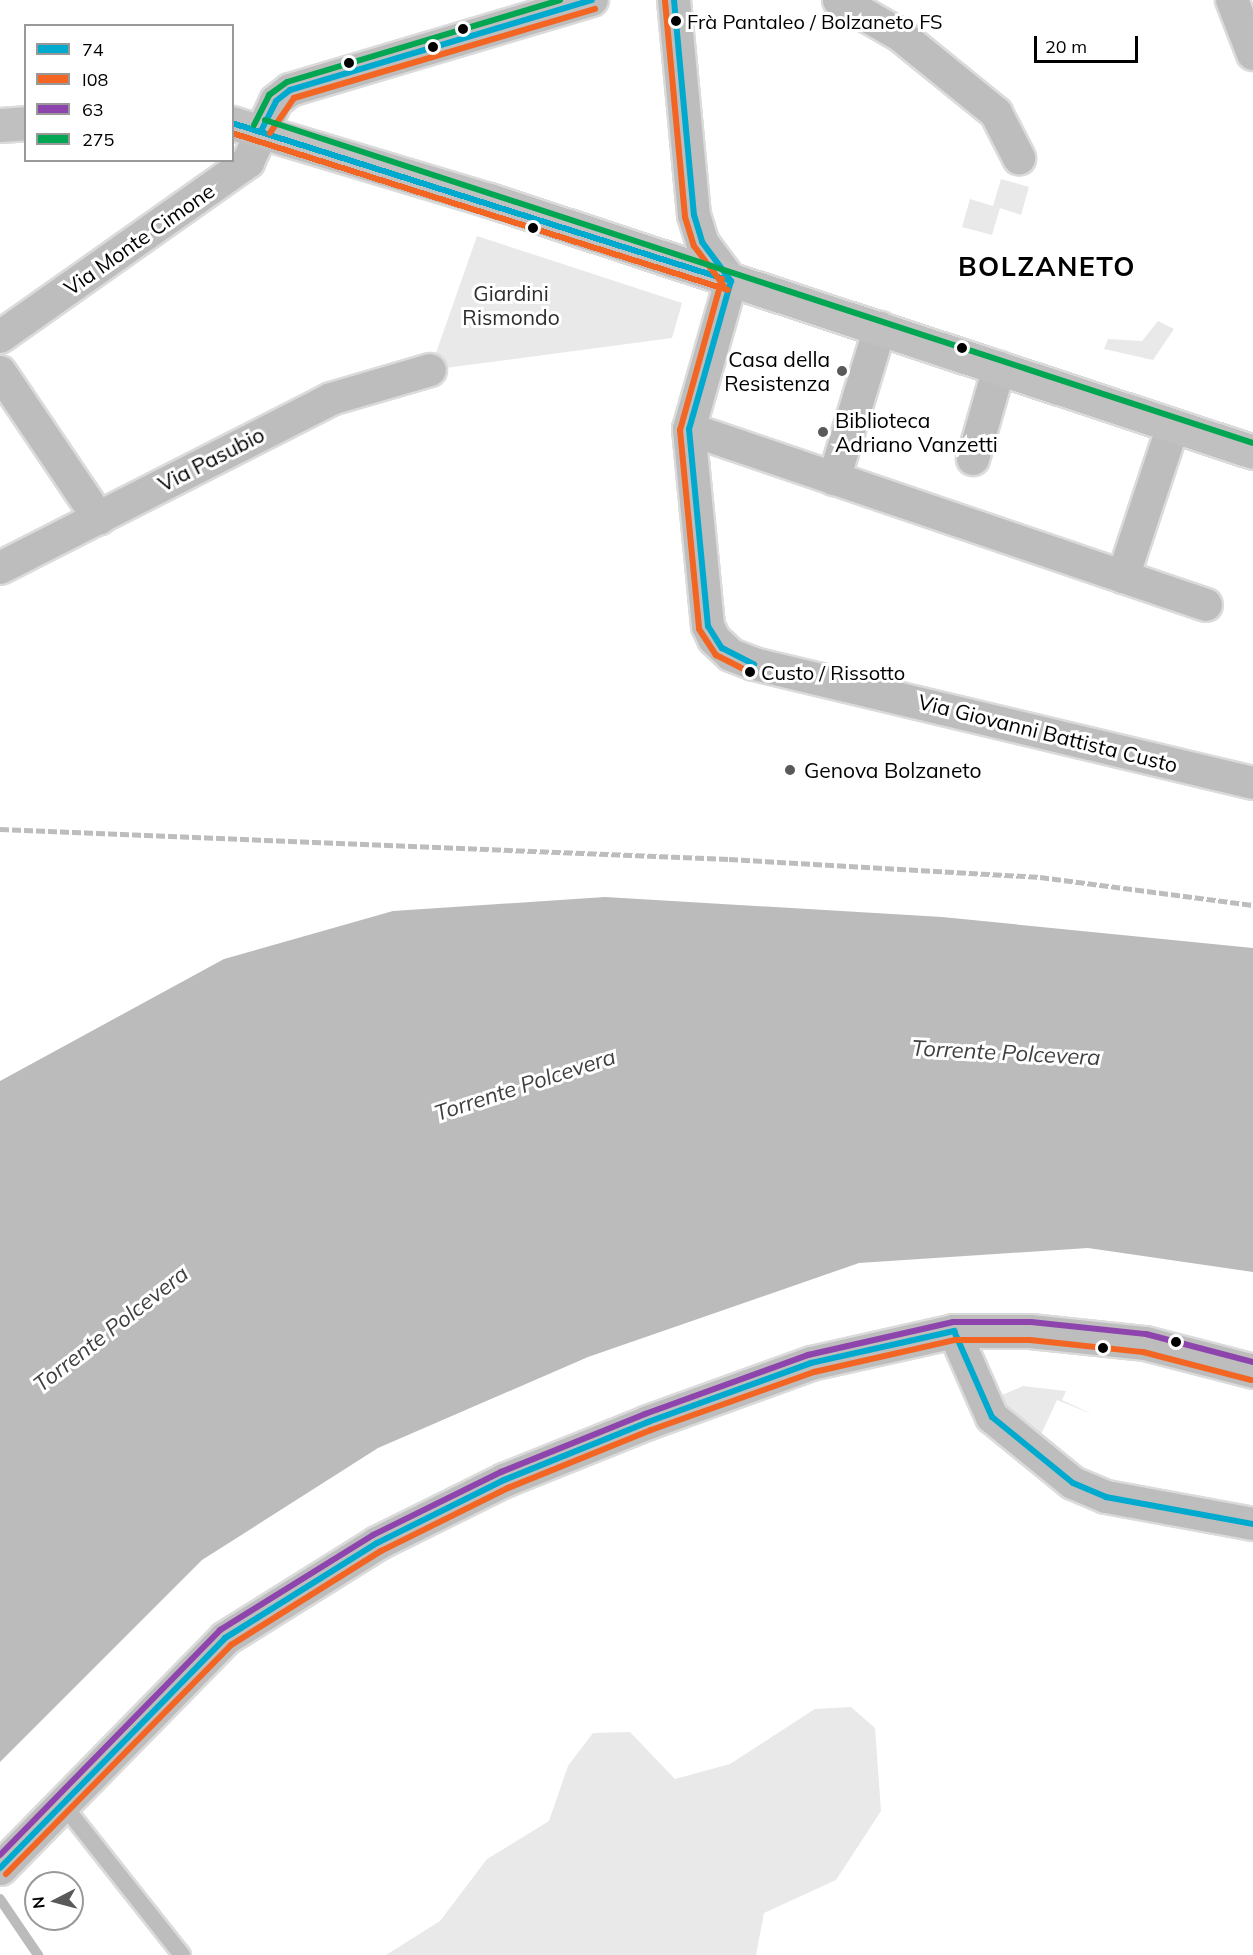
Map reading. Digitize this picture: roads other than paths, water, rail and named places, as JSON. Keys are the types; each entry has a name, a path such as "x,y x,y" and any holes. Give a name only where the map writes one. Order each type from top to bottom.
{"main road":[{"path":"0,125 24,123"},
{"path":"247,126 879,328 1253,452"},
{"path":"0,1868 65,1807 225,1638 377,1543 504,1480 648,1422 811,1363 954,1331 1030,1331 1145,1343 1246,1370"}],"street":[{"name":"Via Monte Cimone","path":"0,337 248,162 247,126 290,90 592,0"},
{"path":"674,0 688,172 702,242 731,281"},
{"path":"839,0 900,35 996,114 1019,158"},
{"path":"1232,0 1253,54"},
{"name":"Via Giovanni Battista Custo","path":"731,281 689,429 708,626 731,655 1253,783"},
{"path":"834,480 879,328"},
{"path":"973,459 999,368"},
{"name":"Via Pasubio","path":"0,568 331,399 430,370"},
{"path":"0,372 99,519"},
{"path":"1123,577 1173,426"},
{"path":"689,429 1206,605"},
{"path":"954,1331 992,1418 1073,1483 1106,1497 1253,1524"}],"lane":[{"path":"65,1807 182,1955"}],"water":[{"name":"Torrente Polcevera","path":"605,897 942,917 1253,948 1253,1272 1088,1248 859,1263 588,1357 378,1448 202,1560 0,1762 0,1081 224,959 393,911"}],"waterway":[{"path":"0,1899 38,1955"}],"railway":[{"path":"0,829 729,859 1040,877 1253,905"}],"place":[{"name":"Frà Pantaleo / Bolzaneto FS","path":"676,21"},
{"name":"Casa della Resistenza","path":"842,371"},
{"name":"Biblioteca Adriano Vanzetti","path":"823,432"},
{"name":"Custo / Rissotto","path":"750,672"},
{"name":"Genova Bolzaneto","path":"790,770"}],"district":[{"name":"BOLZANETO","path":"1047,267"}],"park label":[{"name":"Giardini Rismondo","path":"511,305"}]}
